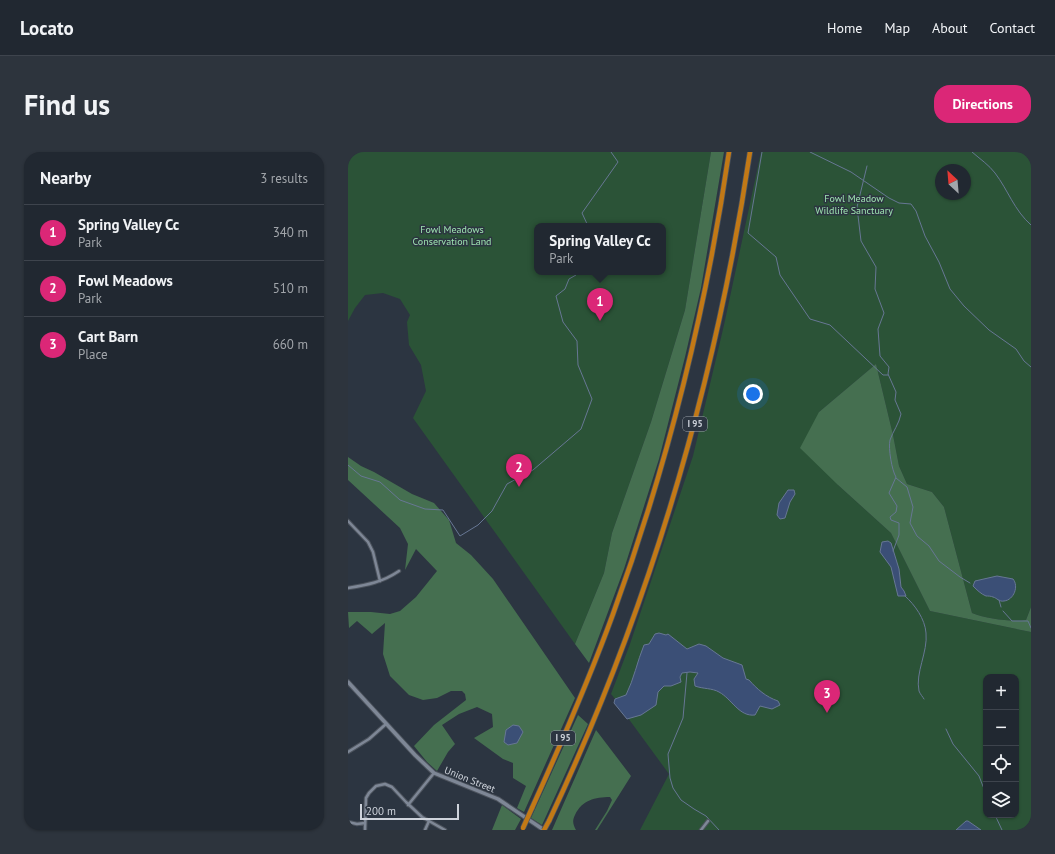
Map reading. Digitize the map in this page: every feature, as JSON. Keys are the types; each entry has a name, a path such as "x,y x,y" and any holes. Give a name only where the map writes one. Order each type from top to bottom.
{"highway":[{"name":"I 95","path":"522,829 575,712 630,567 657,484 680,401 697,328 712,256 730,152"},
{"name":"I 95","path":"544,830 585,742 615,667 650,574 674,497 703,395 718,329 733,255 750,152"}],"main road":[{"name":"Union Street","path":"348,682 386,724 434,773 496,797 544,830"}],"street":[{"path":"348,521 368,542 373,552 380,581"},
{"path":"348,588 389,578 399,571"},
{"path":"348,752 369,739 386,724"},
{"path":"408,805 434,773"},
{"path":"365,830 366,798 376,786 385,784 392,787 417,814 445,830"},
{"path":"424,830 429,821"},
{"path":"701,830 708,821"},
{"path":"348,822 357,824 365,823"}],"green space":[{"name":"Fowl Meadows Conservation Land","path":"348,152 711,152 685,310 651,422 612,533 604,573 575,644 413,418 426,391 421,365 409,345 407,322 410,315 400,299 383,293 365,295 355,308 348,321"},
{"path":"711,152 724,152 701,288 685,357 659,459 624,569 589,663 575,644 604,573 612,533 651,422 685,310"},
{"name":"Fowl Meadow Wildlife Sanctuary","path":"761,152 1031,152 1031,607 1026,620 999,620 972,613 944,507 932,492 907,484 899,466 876,364 819,412 838,485 891,533 930,611 1031,632 1031,830 640,830 669,774 628,718 641,715 636,666 633,682 626,696 615,699 611,694 630,644 693,456 724,325"},
{"path":"876,364 899,466 907,484 932,492 944,507 972,613 999,620 1026,620 1031,607 1031,632 930,611 891,533 800,448 819,412"},
{"path":"348,457 361,466 412,494 434,503 449,520 456,543 471,555 493,579 575,698 524,812 517,808 526,786 513,778 513,763 503,759 474,738 493,727 492,714 477,707 459,714 442,725 455,744 448,752 437,771 427,762 414,746 434,725 466,700 465,694 462,691 451,691 437,698 423,700 409,695 390,676 383,654 385,623 372,634 357,621 349,628 348,612 390,614 400,611 416,597 437,571 416,549 405,570 408,544 400,528 348,480"},
{"path":"578,715 588,724 542,825 531,818"},
{"path":"596,730 631,776 597,830 595,830 612,800 610,797 590,800 581,806 573,819 576,830 552,830"},
{"path":"502,805 521,819 515,830 492,830"}],"water":[{"path":"788,490 794,490 795,494 790,502 785,518 780,519 777,515 779,503"},
{"path":"888,541 891,543 899,569 901,587 906,596 898,596 891,567 880,552 882,542"},
{"path":"997,576 1013,579 1015,582 1016,585 1013,595 1008,600 1001,601 986,596 973,586 975,581"},
{"path":"659,633 666,635 668,634 687,649 699,644 706,646 723,658 742,665 746,679 766,695 778,701 780,705 772,709 760,706 755,715 749,715 740,710 719,692 695,686 694,679 698,673 690,672 682,673 680,677 681,682 671,686 664,686 658,692 656,705 641,715 627,719 614,703 615,699 626,695 644,645 649,644 655,634"},
{"path":"513,725 519,726 523,732 517,743 508,745 504,742 506,730"},
{"path":"968,821 981,830 956,830"}],"waterway":[{"path":"587,223 582,213 618,162 611,152"},
{"path":"762,152 748,233 776,257 780,275 810,319 830,325 883,375 888,375"},
{"path":"810,152 851,172 889,198 899,203 911,204 916,211 925,236 939,262 950,289 964,306 989,330 1016,349 1024,361 1031,367"},
{"path":"972,152 995,173 1020,213 1031,225"},
{"path":"867,166 857,207 861,241 876,267 875,289 884,313 878,329 880,356 889,367 888,374 896,392 895,400 901,414 890,440 890,454 896,477 889,493 897,506 896,512 890,517 891,520 899,523 899,535 893,551"},
{"path":"348,465 361,476 380,482 400,500 425,509 443,510 460,536 478,525 492,511 507,484 533,470 581,429 592,399 578,365 577,341 563,322 556,296 565,289 569,279 576,275"},
{"path":"896,478 907,487 913,507 910,523 917,536 929,546 939,561 970,583"},
{"path":"905,596 919,613 924,623 926,633 925,648 918,684 919,691 924,699"},
{"path":"999,600 1001,607"},
{"path":"1003,611 1012,621 1028,621 1031,628"},
{"path":"687,673 683,718 668,754 670,778 673,788 681,800 706,816 719,830"},
{"path":"946,729 953,744 979,776 983,786"},
{"path":"996,818 1002,830"}],"place":[{"name":"Spring Valley Cc","path":"600,321"},
{"name":"Fowl Meadows","path":"519,487"},
{"name":"Cart Barn","path":"827,713"}]}
